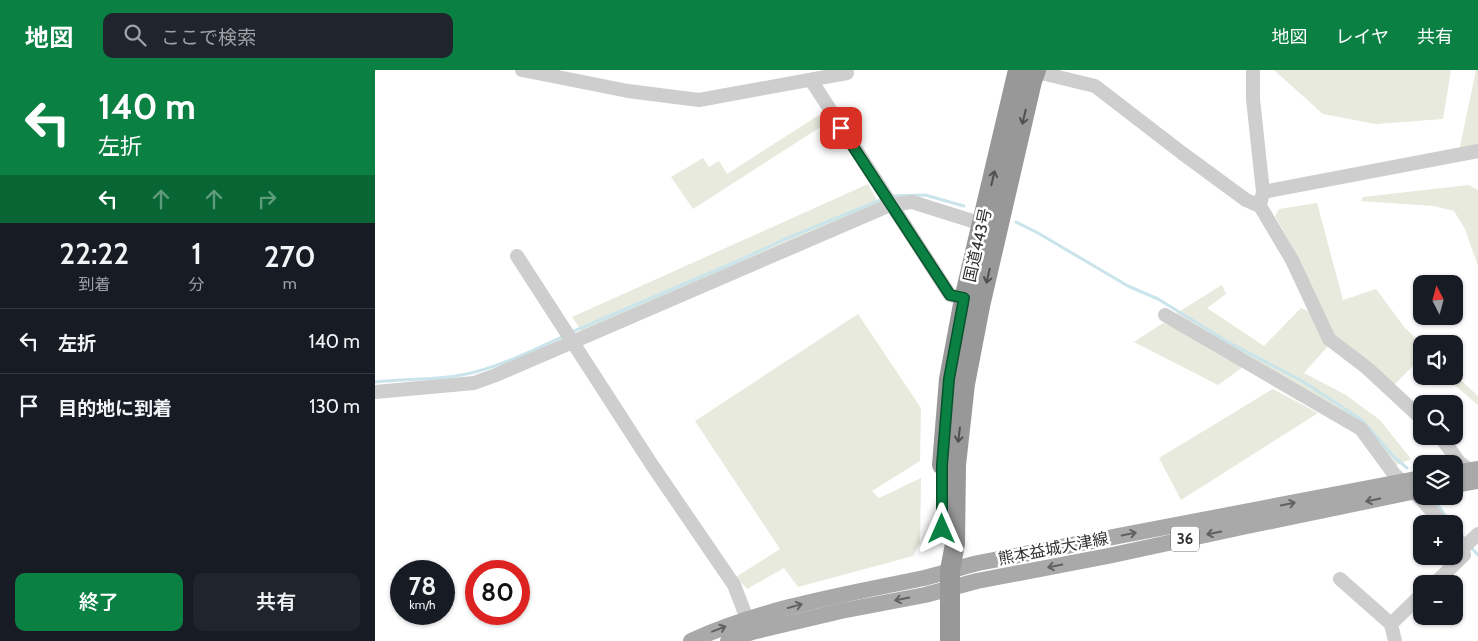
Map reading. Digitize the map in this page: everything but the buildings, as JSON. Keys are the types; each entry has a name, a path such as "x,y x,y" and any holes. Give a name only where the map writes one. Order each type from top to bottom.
{"highway":[{"name":"国道443号","path":"950,579 942,545 942,465 949,379 964,298 982,224 1030,70"},
{"name":"国道443号","path":"950,641 950,579 955,544 957,458 965,384 980,306 1032,81 1030,70"}],"main road":[{"path":"1463,473 1476,474"},
{"path":"1463,480 1476,474"},
{"name":"熊本益城大津線","path":"691,641 716,630 750,625 836,596 921,578 950,579 978,563 1413,485"},
{"name":"熊本益城大津線","path":"728,641 750,625"}],"street":[{"path":"522,70 628,91 699,100 847,73"},
{"path":"1030,70 1095,86 1246,200 1262,199 1478,151"},
{"path":"1253,70 1253,99 1262,199 1329,339 1367,368 1413,411"},
{"path":"811,80 950,295 964,298"},
{"path":"375,392 474,383 496,375 570,335 887,200 912,202 982,224"},
{"path":"517,256 570,335 652,465 734,585 750,625"},
{"path":"1165,315 1361,429 1394,474 1413,484"},
{"path":"1447,445 1459,462 1476,474"},
{"path":"1443,575 1465,554 1470,542"},
{"path":"1339,580 1391,624 1395,641"},
{"path":"1391,624 1413,603"}],"shaded area":[{"path":"1274,70 1451,70 1443,119 1376,124 1323,114"},
{"path":"1476,70 1478,70 1478,146 1460,147"},
{"path":"819,115 825,124 693,209 671,177 703,158 709,167 719,161 727,174"},
{"path":"868,184 879,204 582,332 572,317"},
{"path":"1469,185 1478,190 1478,266 1465,229 1454,211 1434,206 1361,201 1363,197"},
{"path":"1317,203 1343,300 1376,289 1405,328 1413,336 1413,366 1394,385 1337,336 1304,373 1346,395 1380,420 1411,459 1394,466 1362,424 1175,314 1222,285 1226,294 1207,308 1264,346 1301,308 1312,313 1299,259 1275,216 1279,209"},
{"path":"858,314 921,408 920,461 872,491 879,498 921,478 920,542 913,556 798,587 784,568 747,589 736,577 780,549 695,421"},
{"path":"1163,323 1174,326 1243,367 1218,385 1134,342"},
{"path":"1463,382 1478,396 1478,405 1455,385 1463,385"},
{"path":"1273,389 1318,413 1181,500 1159,458"}],"waterway":[{"path":"891,196 925,195 964,206"},
{"path":"572,332 783,240 883,199"},
{"path":"1016,222 1128,286 1158,299 1228,342 1302,381 1362,420 1394,457 1407,468"},
{"path":"375,382 463,375 509,361 564,336"},
{"path":"1438,505 1445,515"},
{"path":"1463,537 1466,541"},
{"path":"1470,546 1478,555"}],"route":[{"path":"841,128 950,295 964,298 949,379 942,465 942,529"}]}
